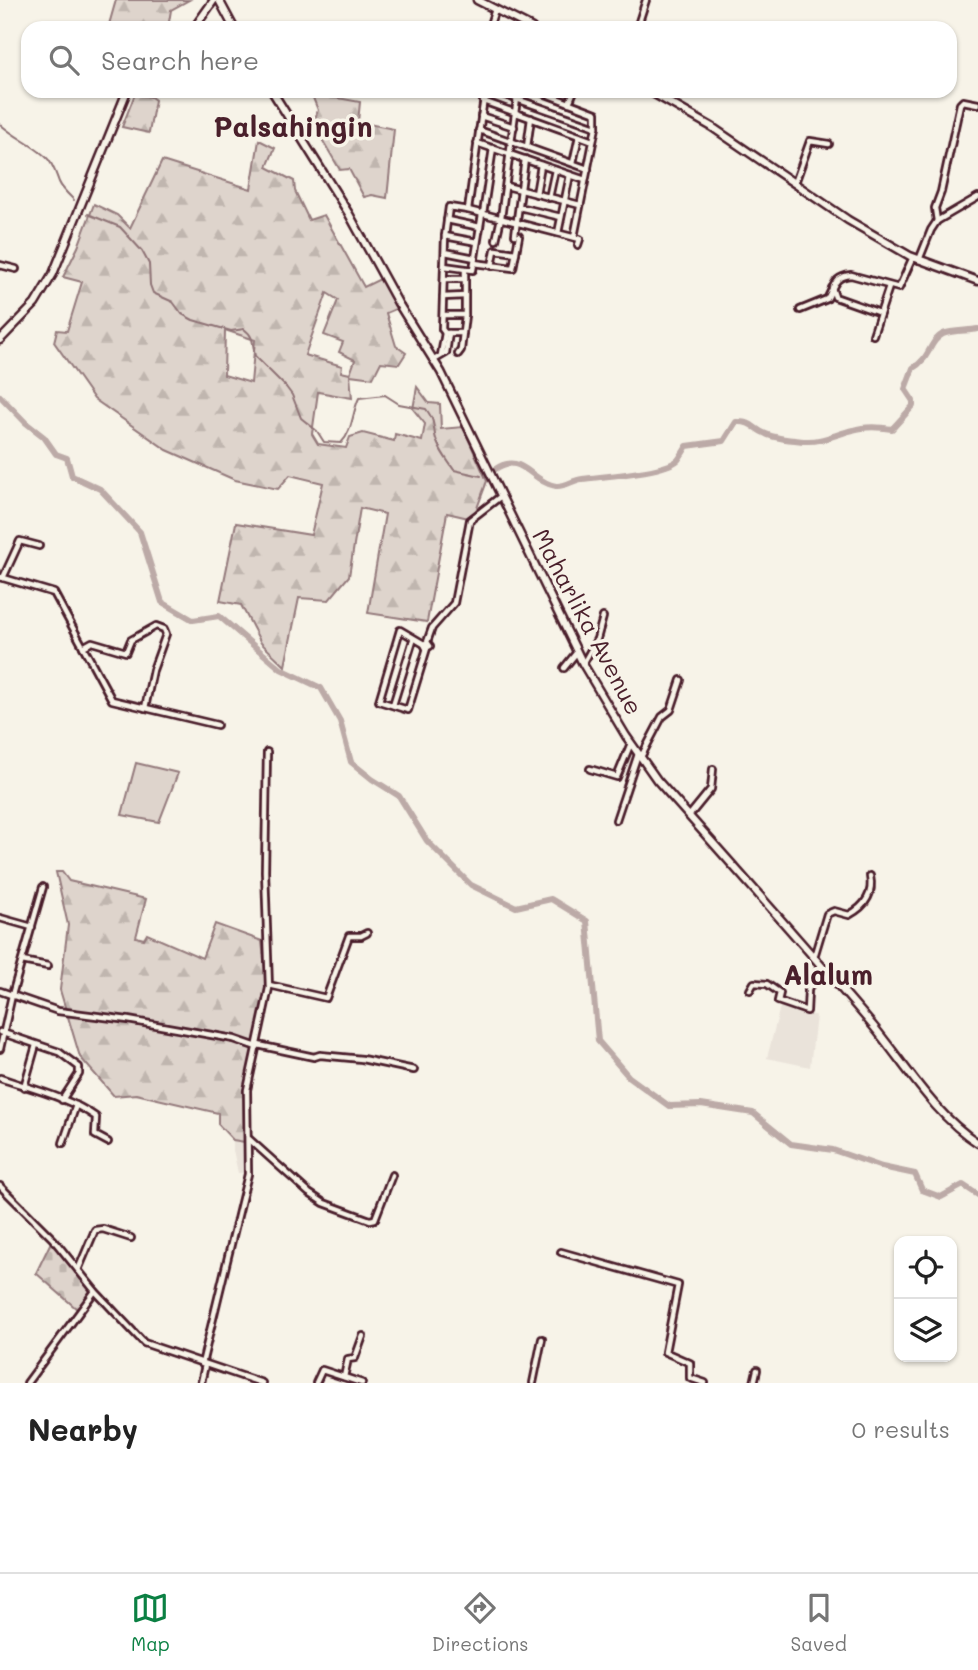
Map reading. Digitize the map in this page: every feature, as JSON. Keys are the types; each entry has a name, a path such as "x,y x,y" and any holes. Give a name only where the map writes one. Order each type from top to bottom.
{"main road":[{"path":"200,21 216,0 230,21"},
{"path":"477,0 518,21"},
{"path":"0,340 35,304 53,274 124,98"},
{"name":"Maharlika Avenue","path":"276,98 349,214 398,303 437,358 583,664 639,755 896,1053 942,1114 959,1131 978,1143"},
{"path":"661,98 712,127 848,220 916,258 978,281"}],"street":[{"path":"639,21 646,0"},
{"path":"491,21 495,9"},
{"path":"468,210 484,98"},
{"path":"512,98 596,127"},
{"path":"561,98 596,113 596,127 574,237"},
{"path":"569,103 571,98"},
{"path":"496,240 517,100"},
{"path":"483,102 593,141"},
{"path":"937,222 935,208 960,104 978,104"},
{"path":"481,116 514,127"},
{"path":"527,146 531,118"},
{"path":"479,130 588,169"},
{"path":"573,163 579,136"},
{"path":"796,183 810,141 829,144"},
{"path":"477,143 585,180"},
{"path":"444,266 473,270 493,148"},
{"path":"444,252 492,266 513,268 525,159"},
{"path":"536,194 541,165"},
{"path":"550,198 555,170"},
{"path":"558,233 570,175"},
{"path":"506,186 580,205"},
{"path":"800,310 827,299 837,278 851,275 896,289 901,286 937,222 978,197"},
{"path":"463,333 447,333 442,329 444,252 449,207 574,237 580,239 578,245"},
{"path":"519,207 561,217"},
{"path":"447,220 480,227"},
{"path":"445,236 477,242"},
{"path":"492,266 495,250 516,253"},
{"path":"0,265 16,269"},
{"path":"458,354 461,350 465,315 465,269"},
{"path":"444,279 465,279"},
{"path":"873,335 889,287"},
{"path":"832,288 835,297 880,313"},
{"path":"443,297 465,296"},
{"path":"443,315 465,315"},
{"path":"437,358 447,333"},
{"path":"426,645 413,640 400,630 379,701 408,710 426,645 438,620 454,603 470,520 501,496"},
{"path":"39,546 20,541 2,578 54,593 112,700 217,725"},
{"path":"583,664 597,639 603,617"},
{"path":"83,647 92,642 126,652 131,640 156,626 164,629 166,634 153,670 145,708"},
{"path":"393,705 413,640"},
{"path":"564,668 577,652"},
{"path":"616,820 639,755 662,717 671,710 681,680"},
{"path":"590,769 617,777 631,743"},
{"path":"201,1383 203,1364 248,1174 247,1090 269,985 265,871 267,752"},
{"path":"689,816 711,789 713,769"},
{"path":"814,957 827,914 834,911 849,915 863,907 870,888 870,876"},
{"path":"0,1049 2,1032 43,887"},
{"path":"0,918 32,927"},
{"path":"269,985 326,998 349,936 367,933"},
{"path":"22,961 48,966"},
{"path":"750,990 754,983 767,985 780,993 778,1001 807,1011 808,990 821,965"},
{"path":"0,991 58,1011 128,1020 234,1039 314,1057 320,1055 362,1059 414,1070"},
{"path":"2,1032 59,1052 79,1067 79,1074 62,1100"},
{"path":"24,1087 36,1045"},
{"path":"0,1078 76,1105 96,1117 95,1135 108,1142"},
{"path":"63,1143 76,1105"},
{"path":"249,1139 309,1193 342,1211 370,1220 375,1219 391,1175"},
{"path":"0,1186 53,1239 94,1291 144,1343 262,1383"},
{"path":"78,1270 95,1230 103,1229 131,1238"},
{"path":"561,1252 678,1285 664,1352 690,1363 690,1378 705,1383"},
{"path":"27,1383 94,1291"},
{"path":"344,1377 348,1359 355,1358 363,1336"},
{"path":"533,1383 542,1339"},
{"path":"316,1383 320,1370 362,1383"},
{"path":"754,1383 757,1370"}],"shaded area":[{"path":"781,1003 816,1016 810,1067 767,1058"},
{"path":"233,1140 245,1142 243,1173 238,1173"}],"green space":[{"path":"116,0 189,0 171,10 169,21 110,21"},
{"path":"133,98 155,100 149,133 122,127"},
{"path":"313,98 338,98 360,102 358,122 394,129 387,198 372,195 364,197 349,169 340,170 313,124 318,110"},
{"path":"259,140 275,148 267,167 294,181 295,191 309,220 324,215 364,287 380,279 398,308 386,313 396,346 406,353 399,364 381,362 373,378 350,375 352,398 318,392 312,434 318,444 346,448 350,437 363,433 394,441 395,434 422,441 425,424 413,409 417,387 429,403 440,404 441,429 463,427 487,481 473,519 447,513 427,622 368,613 385,514 360,508 349,576 329,600 299,598 285,666 261,643 241,605 220,601 236,523 311,535 323,483 290,475 278,489 235,480 167,450 94,399 54,342 57,330 67,331 82,282 63,277 94,204 117,215 130,228 162,161 251,189","holes":["327,293 338,300 324,335 343,342 339,352 355,360 350,374 341,372 342,366 305,355","225,330 255,340 251,383 224,375"]},
{"path":"136,763 178,773 159,822 122,815"},
{"path":"56,872 62,872 69,881 146,899 136,937 144,939 147,934 202,958 215,924 262,941 267,987 245,1088 245,1142 233,1140 218,1124 218,1113 136,1094 114,1096 80,1057 60,990 68,925"},
{"path":"52,1240 92,1291 78,1310 36,1273"}],"waterway":[{"path":"0,124 48,159 60,185 74,200"},
{"path":"88,214 120,227 142,251 149,264 153,293 173,302 182,314 193,320 231,331 244,329 248,332 255,356 286,387 301,418 317,431 324,442 341,443 345,438 359,398 385,395 399,404 426,409 433,421 438,444 454,470 481,476"},
{"path":"494,470 512,463 556,486 582,479 647,471 678,460 687,446 724,441 736,422 750,424 775,437 805,441 824,439 862,428 892,429 913,406 913,401 905,389 913,368 923,360 938,337 947,333 978,329"},
{"path":"0,396 44,437 56,454 67,458 72,476 100,489 140,532 162,602 193,620 219,616 281,669 321,688 340,721 351,762 399,796 427,841 471,885 516,907 551,899 587,921 598,1041 629,1077 669,1106 701,1105 753,1113 791,1144 833,1150 882,1167 915,1174 922,1190 941,1197 963,1185 978,1195"}],"district":[{"name":"Palsahingin","path":"293,127"},
{"name":"Alalum","path":"828,975"}]}
